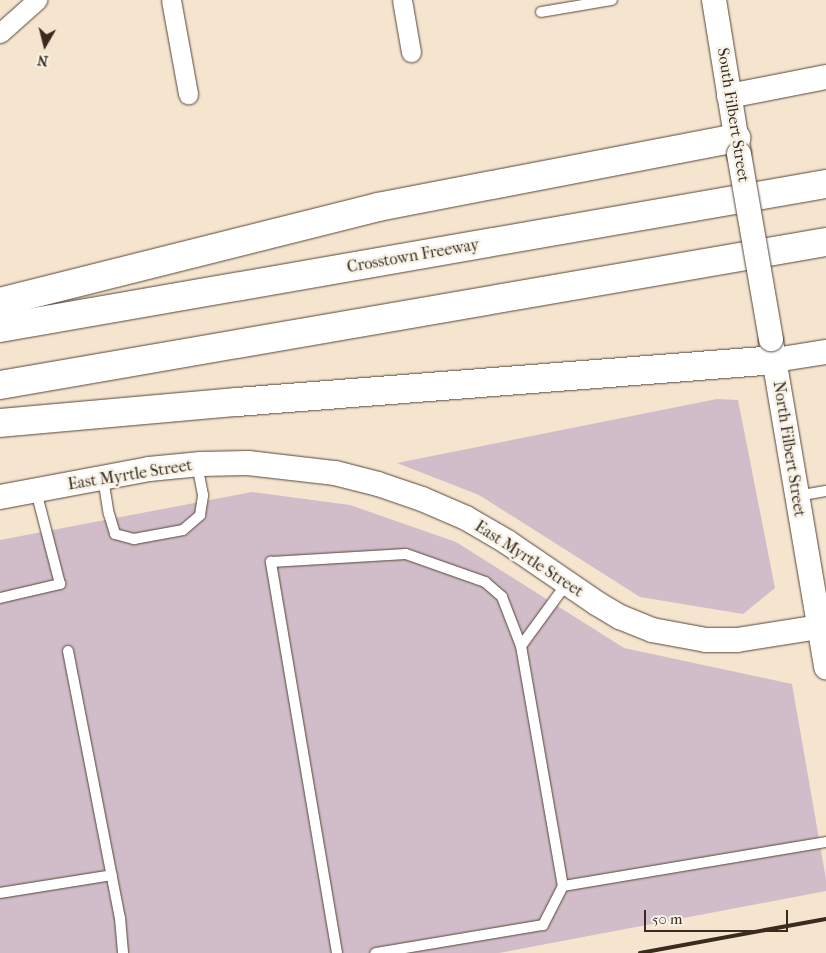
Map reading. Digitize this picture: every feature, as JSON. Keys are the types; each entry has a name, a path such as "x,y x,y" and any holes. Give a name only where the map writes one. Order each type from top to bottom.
{"highway":[{"path":"0,302 378,207 738,146"},
{"name":"Crosstown Freeway","path":"0,328 826,184"},
{"path":"0,385 826,242"},
{"path":"0,423 773,350"}],"street":[{"path":"0,33 37,0"},
{"path":"171,0 188,94"},
{"path":"402,0 411,52"},
{"name":"South Filbert Street","path":"714,0 752,230"},
{"path":"729,96 826,77"},
{"name":"North Filbert Street","path":"752,230 796,496 822,626 826,667"},
{"path":"773,350 826,352"},
{"name":"East Myrtle Street","path":"0,497 149,469 197,464 248,463 296,467 335,473 378,484 422,499 466,518 507,542 620,617 652,630 680,637 737,640 822,626"}],"lane":[{"path":"541,12 612,0"},
{"path":"103,478 109,514 115,534 134,539 184,530 200,515 203,495 197,464"},
{"path":"0,598 60,584 36,491"},
{"path":"796,496 826,491"},
{"path":"337,953 271,562 406,554 463,572 484,582 502,597 521,646 562,886 543,925 375,953"},
{"path":"521,646 567,583"},
{"path":"68,651 120,918 123,953"},
{"path":"562,886 826,842"},
{"path":"0,893 112,875"}],"shaded area":[{"path":"717,399 738,400 775,588 743,614 640,597 479,495 397,463"},
{"path":"252,492 350,505 456,542 624,648 792,684 826,879 826,891 499,953 0,953 0,540"}],"railway":[{"path":"640,953 826,919"}]}
